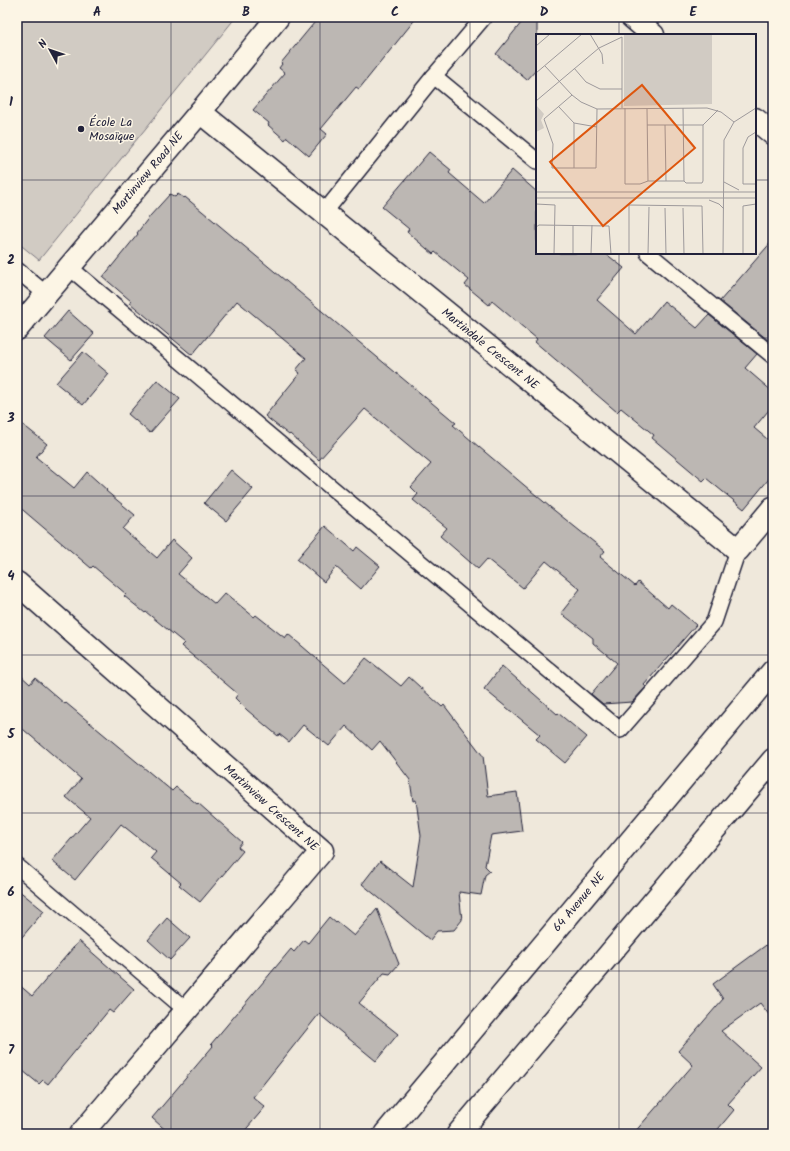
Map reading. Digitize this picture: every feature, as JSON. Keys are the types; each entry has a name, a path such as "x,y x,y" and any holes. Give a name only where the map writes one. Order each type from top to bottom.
{"street":[{"name":"Martinview Road NE","path":"17,329 278,17"},
{"path":"632,17 653,34"},
{"name":"Martindale Crescent NE","path":"200,112 323,214 738,550"},
{"path":"756,120 773,134"},
{"path":"738,550 773,508"},
{"name":"Martinview Crescent NE","path":"19,590 322,851 81,1134"},
{"name":"64 Avenue NE","path":"385,1134 773,671"},
{"path":"458,1134 773,760"}],"lane":[{"path":"323,214 434,76 484,17"},
{"path":"434,76 536,160"},
{"path":"649,254 773,356"},
{"path":"69,267 620,730 714,622 738,550"},
{"path":"17,270 46,294"},
{"path":"17,866 186,1010"}],"shaded area":[{"name":"École La Mosaïque","path":"17,17 236,17 39,260 17,242"}],"building":[{"path":"319,17 417,17 359,89 356,87 321,129 327,134 309,156 287,137 285,140 268,125 269,123 253,110 285,73 279,68 282,64 281,63"},
{"path":"526,17 537,17 536,70 527,80 496,54"},
{"path":"429,152 451,170 449,173 484,203 512,170 536,191 536,254 606,254 624,268 597,300 636,334 664,301 697,328 709,315 757,354 745,368 773,392 773,405 754,428 773,444 773,474 744,509 706,478 703,481 652,438 654,435 621,408 617,412 535,342 537,339 492,301 489,305 465,285 469,280 435,252 433,254 407,232 409,229 382,207"},
{"path":"170,194 175,197 178,194 184,198 185,197 456,423 453,425 550,507 605,551 600,557 635,586 638,582 668,608 671,604 696,625 644,685 646,687 632,702 603,704 591,694 617,663 593,643 593,638 561,613 580,589 546,561 523,588 487,559 478,569 440,536 447,528 413,500 418,494 411,487 431,464 365,409 319,460 290,434 289,435 265,416 300,373 296,370 306,358 237,301 192,355 130,303 131,301 103,277 138,234 137,233 150,216"},
{"path":"773,240 773,335 768,340 720,301"},
{"path":"68,311 94,334 71,360 45,338"},
{"path":"83,352 109,374 83,405 56,383"},
{"path":"157,380 180,399 150,433 128,414"},
{"path":"17,420 47,444 36,457 74,488 87,472 107,490 106,491 135,515 123,529 157,558 172,540 192,558 178,574 215,604 225,593 254,617 256,615 285,638 288,634 345,683 366,658 401,686 409,677 442,707 444,705 483,756 488,796 517,792 522,831 491,835 485,866 490,871 485,875 481,895 459,892 462,920 454,930 437,931 430,940 362,884 380,861 413,887 421,836 416,800 413,801 410,780 380,741 372,750 346,726 329,746 303,725 289,742 279,734 278,736 247,710 235,698 238,694 181,646 184,643 124,596 126,594 93,566 91,568 17,505"},
{"path":"231,470 253,489 226,521 204,503"},
{"path":"325,526 354,551 357,547 380,566 361,589 336,567 324,582 297,559"},
{"path":"502,666 557,714 558,713 587,737 565,763 536,739 540,735 484,689"},
{"path":"17,672 30,684 35,678 172,791 176,787 197,804 198,803 242,842 238,847 243,851 200,902 179,885 181,883 151,858 156,852 121,824 75,880 52,861 90,817 66,797 81,779 17,724"},
{"path":"17,889 44,911 17,943"},
{"path":"377,909 399,964 390,974 384,973 359,1003 398,1034 376,1061 319,1014 253,1097 265,1107 242,1134 170,1134 152,1118 213,1046 211,1044 291,949 294,952 304,940 308,943 329,917 354,936"},
{"path":"167,918 190,938 170,960 148,940"},
{"path":"773,940 773,1020 760,1003 721,1031 761,1067 728,1104 734,1110 714,1134 633,1134 693,1065 678,1051 723,999 713,984"},
{"path":"79,941 134,989 113,1013 109,1010 48,1084 43,1080 39,1084 17,1066 17,983 32,996"}],"place":[{"name":"École La Mosaïque","path":"81,129"}]}
